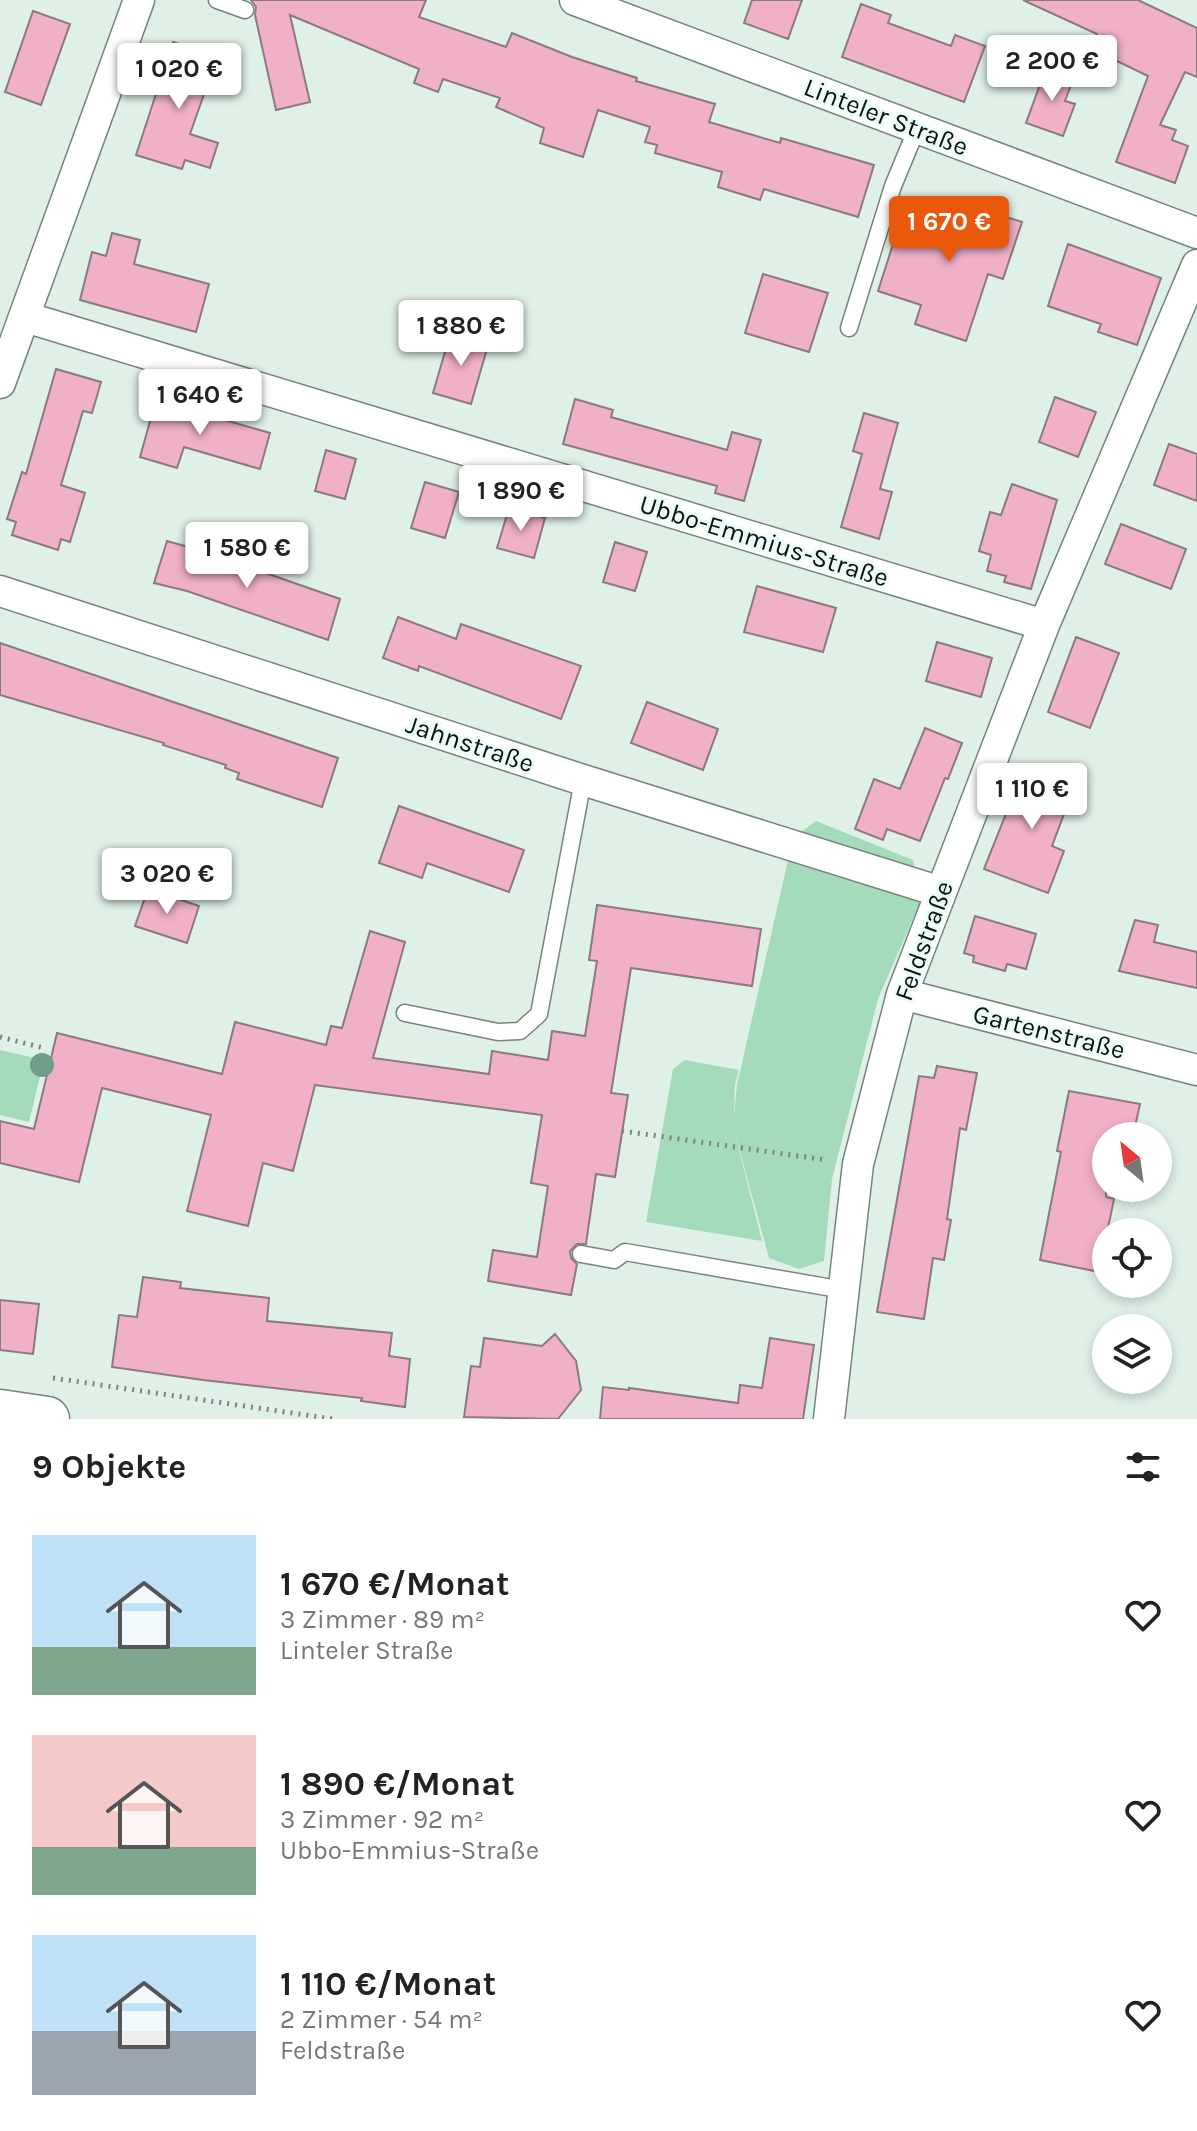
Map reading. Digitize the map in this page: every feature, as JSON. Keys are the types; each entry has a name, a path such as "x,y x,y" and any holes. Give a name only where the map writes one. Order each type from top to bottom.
{"main road":[{"path":"0,1412 47,1419"}],"street":[{"path":"0,383 139,0"},
{"name":"Linteler Straße","path":"575,0 1197,233"},
{"name":"Feldstraße","path":"829,1419 858,1164 902,994 1044,625 1197,265"},
{"name":"Ubbo-Emmius-Straße","path":"25,317 1044,625"},
{"name":"Jahnstraße","path":"0,591 941,892"},
{"name":"Gartenstraße","path":"902,994 1197,1070"}],"lane":[{"path":"217,0 245,10"},
{"path":"849,328 893,186 917,128"},
{"path":"405,1013 498,1032 520,1031 539,1014 583,780"},
{"path":"581,1254 614,1260 625,1252 844,1290"}],"path":[{"path":"0,1037 44,1048"},
{"path":"622,1131 858,1164"},
{"path":"39,1376 333,1419"}],"green space":[{"path":"816,821 913,860 922,898 878,999 832,1179 824,1261 799,1269 769,1258 733,1126 762,1241 646,1222 673,1069 685,1060 739,1070 735,1084 734,1118 737,1085 793,838"},
{"path":"0,1050 44,1060 29,1122 0,1115"}],"building":[{"path":"251,0 426,0 419,17 506,47 512,33 637,78 636,81 715,104 709,122 780,143 781,138 874,165 858,217 764,189 760,200 718,187 722,172 655,153 657,145 645,142 650,127 598,110 583,157 540,143 544,128 496,107 500,98 443,79 438,92 414,83 419,69 290,15 310,102 276,110 255,15 256,7"},
{"path":"752,0 802,0 788,39 744,23"},
{"path":"1023,0 1138,0 1197,28 1197,77 1185,72 1160,125 1176,130 1172,140 1188,146 1175,183 1116,162 1148,76 1090,48 1097,34"},
{"path":"861,4 891,15 888,23 951,46 955,35 985,46 964,102 842,57"},
{"path":"33,11 70,24 41,105 5,92"},
{"path":"173,42 217,57 190,134 218,143 210,168 185,160 182,169 136,155"},
{"path":"1046,68 1074,77 1065,101 1075,104 1063,136 1026,123"},
{"path":"951,199 1022,222 1003,279 988,274 966,341 915,324 921,305 878,291 903,213 942,226"},
{"path":"112,233 140,240 134,264 209,284 196,332 80,300 92,252 106,256"},
{"path":"1068,244 1161,278 1137,345 1098,332 1101,324 1048,306"},
{"path":"763,274 828,293 809,352 745,333"},
{"path":"451,331 489,342 471,404 433,393"},
{"path":"56,369 101,382 92,413 83,411 61,485 85,493 70,542 61,539 58,550 12,535 16,522 7,519 22,472 26,474"},
{"path":"1055,397 1096,412 1078,457 1039,442"},
{"path":"575,399 613,410 611,417 727,450 732,432 761,440 744,501 715,493 717,486 563,444"},
{"path":"156,400 270,433 260,469 184,447 177,468 140,457"},
{"path":"864,413 898,423 880,489 892,492 879,539 841,527 862,454 853,451"},
{"path":"1169,444 1197,454 1197,501 1154,485"},
{"path":"326,450 356,459 345,499 315,491"},
{"path":"425,482 459,492 445,538 411,528"},
{"path":"1012,484 1057,500 1031,589 1004,582 1006,576 987,571 991,555 979,551 990,512 1001,515"},
{"path":"509,508 545,518 534,558 497,548"},
{"path":"1121,524 1186,549 1171,589 1105,564"},
{"path":"167,541 340,599 328,640 187,591 154,583"},
{"path":"615,542 647,552 635,591 603,582"},
{"path":"757,586 836,608 823,652 744,632"},
{"path":"398,617 456,639 461,624 581,666 561,719 419,666 418,671 383,658"},
{"path":"1076,637 1119,653 1090,728 1048,712"},
{"path":"937,642 992,658 981,697 926,681"},
{"path":"0,643 338,758 322,807 237,779 239,773 225,768 226,765 164,743 0,695"},
{"path":"647,702 718,729 703,770 631,743"},
{"path":"925,728 962,743 920,841 887,829 883,840 855,829 874,779 900,789"},
{"path":"1025,766 1075,785 1052,846 1064,851 1048,893 984,869"},
{"path":"399,806 524,850 509,892 427,863 422,878 379,863"},
{"path":"148,889 199,906 187,943 135,926"},
{"path":"597,905 761,929 752,986 631,968 611,1093 628,1095 615,1177 596,1174 586,1244 577,1244 570,1251 571,1258 577,1264 571,1295 488,1281 493,1250 537,1257 548,1186 531,1183 542,1115 315,1085 293,1171 263,1163 248,1226 187,1211 211,1115 102,1088 79,1182 0,1163 0,1121 34,1129 57,1033 222,1074 235,1022 326,1045 331,1026 342,1028 370,931 405,942 373,1058 489,1074 492,1051 548,1060 552,1031 585,1036 597,961 589,960"},
{"path":"975,916 1036,934 1026,969 1007,964 1005,971 973,962 974,956 964,953"},
{"path":"1135,920 1158,925 1154,942 1197,952 1197,988 1119,971"},
{"path":"937,1066 977,1073 966,1130 960,1128 944,1260 933,1258 924,1319 877,1312 919,1076 934,1078"},
{"path":"1069,1091 1140,1104 1136,1122 1092,1122 1092,1202 1113,1202 1110,1218 1092,1218 1092,1271 1040,1260 1061,1152 1057,1151"},
{"path":"143,1277 181,1282 180,1288 269,1298 267,1321 392,1333 389,1356 410,1359 405,1407 361,1401 362,1398 112,1367 119,1315 137,1317"},
{"path":"0,1300 39,1304 33,1354 0,1350"},
{"path":"555,1334 576,1361 581,1390 558,1419 464,1417 471,1366 480,1367 484,1338 542,1346"},
{"path":"770,1338 814,1345 803,1419 600,1419 603,1387 738,1403 740,1385 762,1388"}]}
